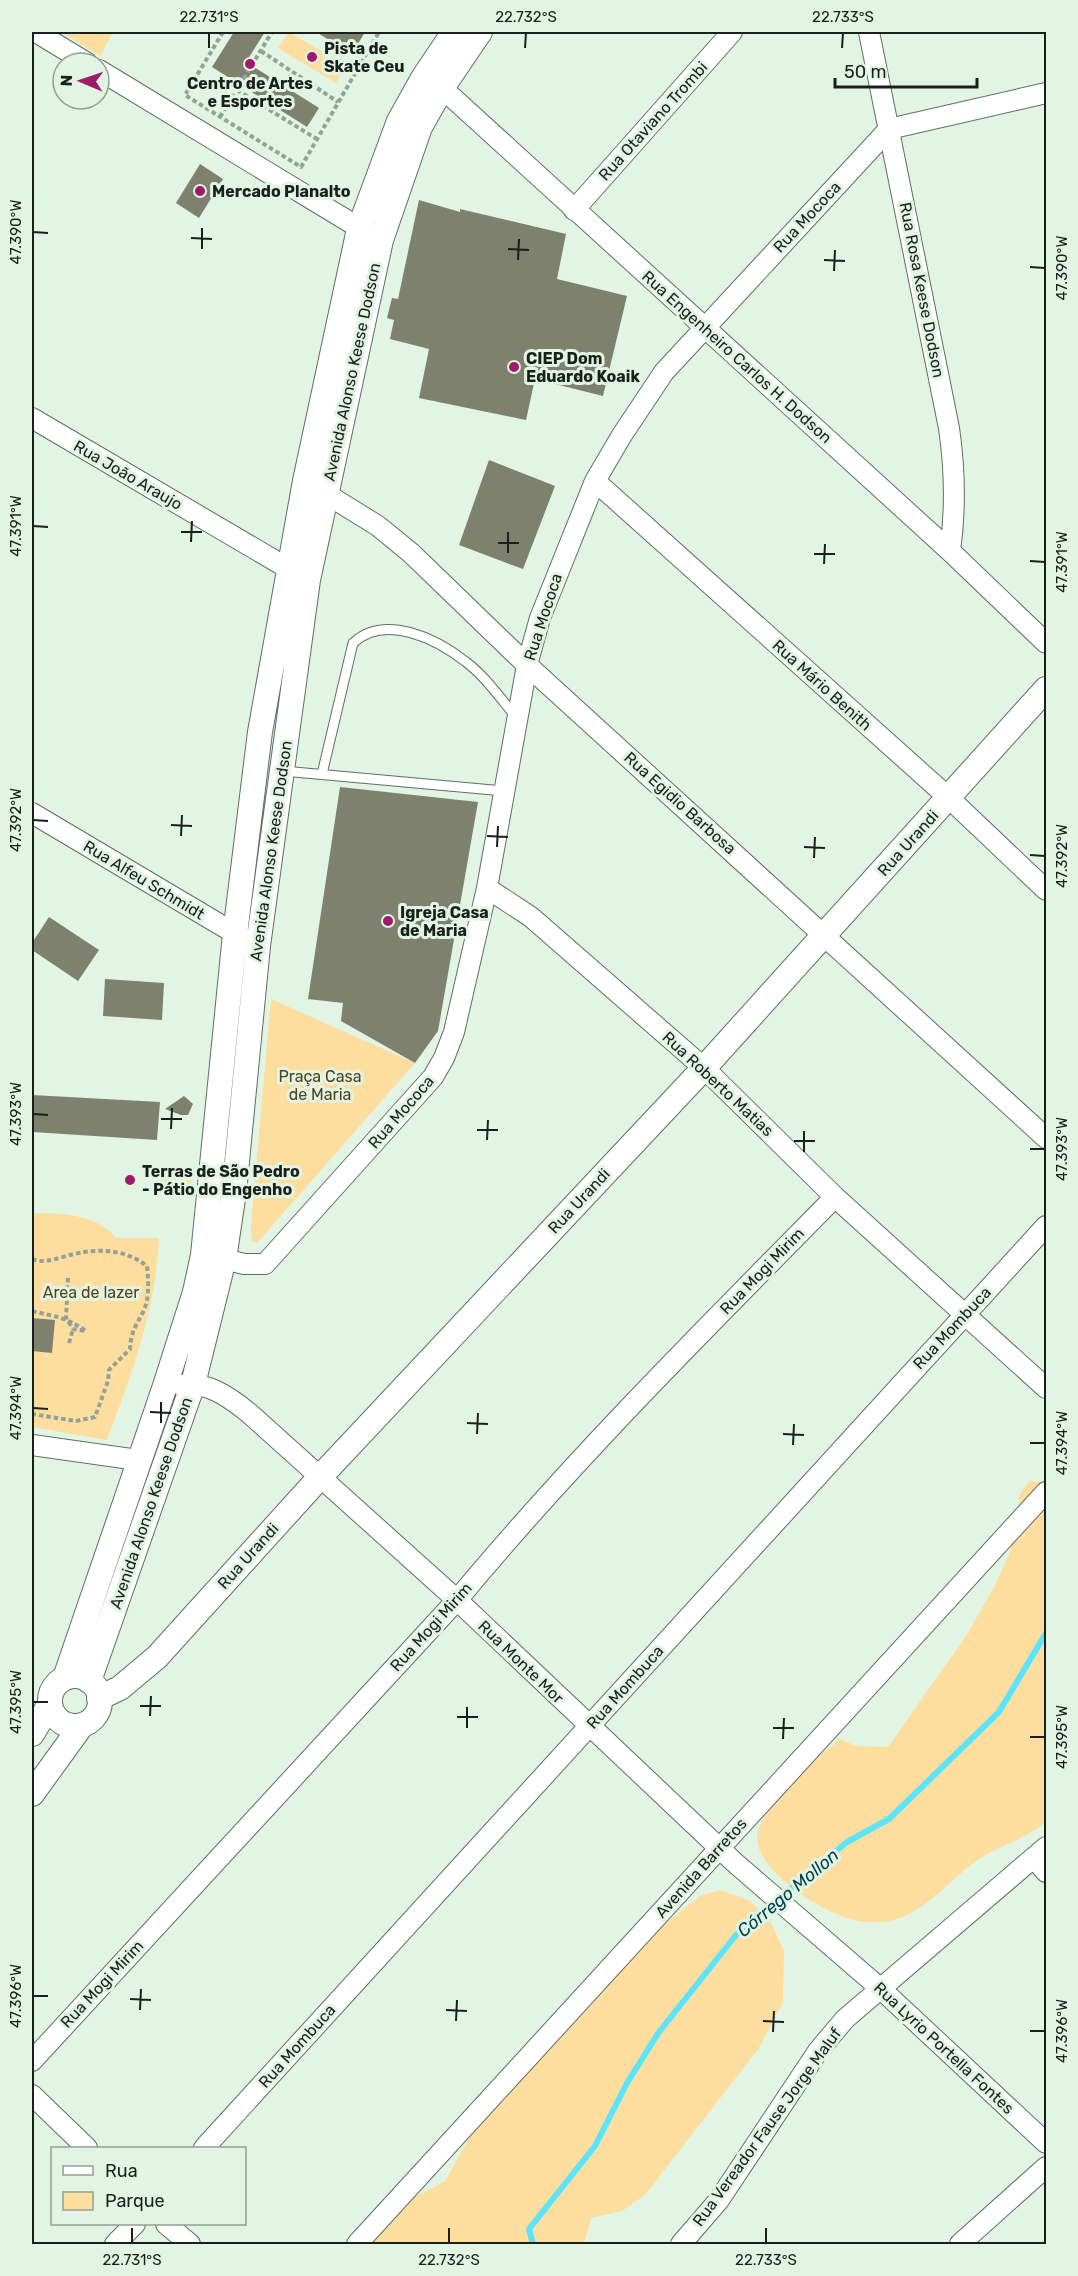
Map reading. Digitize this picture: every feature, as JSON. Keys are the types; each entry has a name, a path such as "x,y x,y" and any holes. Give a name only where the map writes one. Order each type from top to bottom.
{"street":[{"path":"36,32 67,51"},
{"name":"Avenida Alonso Keese Dodson","path":"94,1690 193,1384 224,1259 234,1192 258,946 308,580 381,240 420,127 432,83 454,32"},
{"name":"Avenida Alonso Keese Dodson","path":"65,1678 165,1386 195,1292 203,1255 235,934 260,732 287,568 359,229 399,121 480,32"},
{"name":"Rua Otaviano Trombi","path":"574,210 732,32"},
{"name":"Rua Rosa Keese Dodson","path":"869,32 949,428 955,469 955,512 950,551"},
{"path":"111,77 359,229 381,240"},
{"name":"Rua Engenheiro Carlos H. Dodson","path":"432,83 704,327 950,551 1047,643"},
{"path":"890,129 1047,93"},
{"name":"Rua Mococa","path":"224,1259 244,1264 265,1264 433,1077 444,1058 454,1032 487,888 527,665 540,618 594,481 664,372 890,129"},
{"name":"Rua João Araujo","path":"32,418 308,580"},
{"name":"Rua Egidio Barbosa","path":"305,481 378,526 411,553 527,665 1047,1138"},
{"name":"Rua Mário Benith","path":"594,481 949,798 1047,890"},
{"name":"Rua Urandi","path":"94,1690 120,1688 157,1657 320,1476 704,1068 1047,689"},
{"name":"Rua Alfeu Schmidt","path":"32,813 258,946"},
{"name":"Rua Roberto Matias","path":"487,888 531,917 704,1068 835,1197 1047,1388"},
{"name":"Rua Mogi Mirim","path":"32,2061 457,1600 526,1518 686,1348 835,1197"},
{"name":"Rua Mombuca","path":"205,2147 965,1313 1047,1226"},
{"path":"165,1386 193,1384"},
{"name":"Rua Monte Mor","path":"193,1384 215,1389 231,1398 320,1476 457,1600 588,1727 735,1862 842,1954"},
{"path":"32,1445 138,1460"},
{"name":"Avenida Barretos","path":"357,2244 1047,1492"},
{"path":"32,1734 50,1704 53,1689 65,1678 73,1676 94,1690 96,1715 82,1725 32,1794"},
{"path":"50,1704 58,1719 65,1724 82,1725"},
{"name":"Rua Vereador Fause Jorge Maluf","path":"681,2244 719,2200 819,2051 845,2019 1042,1859"},
{"name":"Rua Lyrio Portella Fontes","path":"842,1954 1047,2143"},
{"path":"32,2095 86,2147"},
{"path":"960,2244 1047,2167"},
{"path":"115,2244 133,2225"},
{"path":"168,2225 190,2244"}],"lane":[{"path":"322,774 353,643 362,635 376,630 396,629 428,639 467,662 518,718"},
{"path":"282,771 504,791"}],"path":[{"path":"223,32 185,95 301,167 380,32"},
{"path":"220,117 272,32"},
{"path":"261,51 338,102"},
{"path":"237,90 317,139"},
{"path":"32,1260 47,1262 104,1250 136,1257 147,1266 148,1273 147,1301 136,1321 130,1349 109,1370 108,1381 95,1417 76,1421 32,1413"},
{"path":"68,1277 66,1318 73,1329 69,1343"},
{"path":"32,1311 66,1318 86,1330 73,1329"}],"green space":[{"path":"61,32 113,32 103,51 92,51"},
{"name":"Pista de Skate Ceu","path":"289,32 346,66 336,83 278,48"},
{"name":"Praça Casa de Maria","path":"271,999 415,1063 257,1243 252,1241 251,1224"},
{"path":"163,1176 188,1177 192,1180 191,1188 187,1191 162,1190 158,1182"},
{"name":"Area de lazer","path":"32,1213 78,1216 99,1224 116,1238 159,1238 148,1316 134,1366 107,1440 32,1427"},
{"path":"1030,1481 1046,1482 1046,1822 1030,1833 979,1859 918,1909 906,1915 880,1922 854,1920 841,1916 810,1901 780,1878 760,1852 757,1839 759,1827 788,1786 814,1760 836,1743 837,1738 856,1746 888,1747 966,1636 996,1583 1009,1554 1018,1520 1019,1494"},
{"path":"720,1890 750,1901 770,1921 784,1951 783,2002 759,2048 645,2195 622,2211 591,2218 584,2244 357,2244 367,2223 445,2181 476,2126 535,2053 574,2023 638,1945 700,1896"}],"building":[{"path":"234,32 265,32 246,62 319,108 307,127 212,67"},
{"path":"316,32 365,32 352,54"},
{"name":"Mercado Planalto","path":"200,164 223,179 199,218 176,203"},
{"path":"419,200 460,212 460,209 566,234 557,279 627,296 603,396 535,379 526,420 419,398 429,349 390,339 394,320 387,318 392,298 398,299"},
{"path":"489,460 555,486 523,569 459,545"},
{"name":"Igreja Casa de Maria","path":"340,787 478,802 438,1031 415,1063 341,1021 343,1003 308,999"},
{"path":"49,917 99,950 78,981 32,950 32,943"},
{"path":"105,979 164,983 162,1020 103,1016"},
{"path":"32,1095 160,1102 157,1140 32,1132"},
{"path":"184,1096 193,1104 188,1115 165,1109"},
{"path":"32,1318 55,1320 52,1353 32,1351"}],"waterway":[{"name":"Córrego Mollon","path":"533,2244 529,2229 595,2146 627,2083 659,2032 736,1935 847,1842 889,1819 999,1712 1046,1633"}],"place":[{"name":"Pista de Skate Ceu","path":"312,57"},
{"name":"Centro de Artes e Esportes","path":"250,64"},
{"name":"Mercado Planalto","path":"200,191"},
{"name":"CIEP Dom Eduardo Koaik","path":"514,367"},
{"name":"Igreja Casa de Maria","path":"388,921"},
{"name":"Terras de São Pedro - Pátio do Engenho","path":"130,1180"}]}
